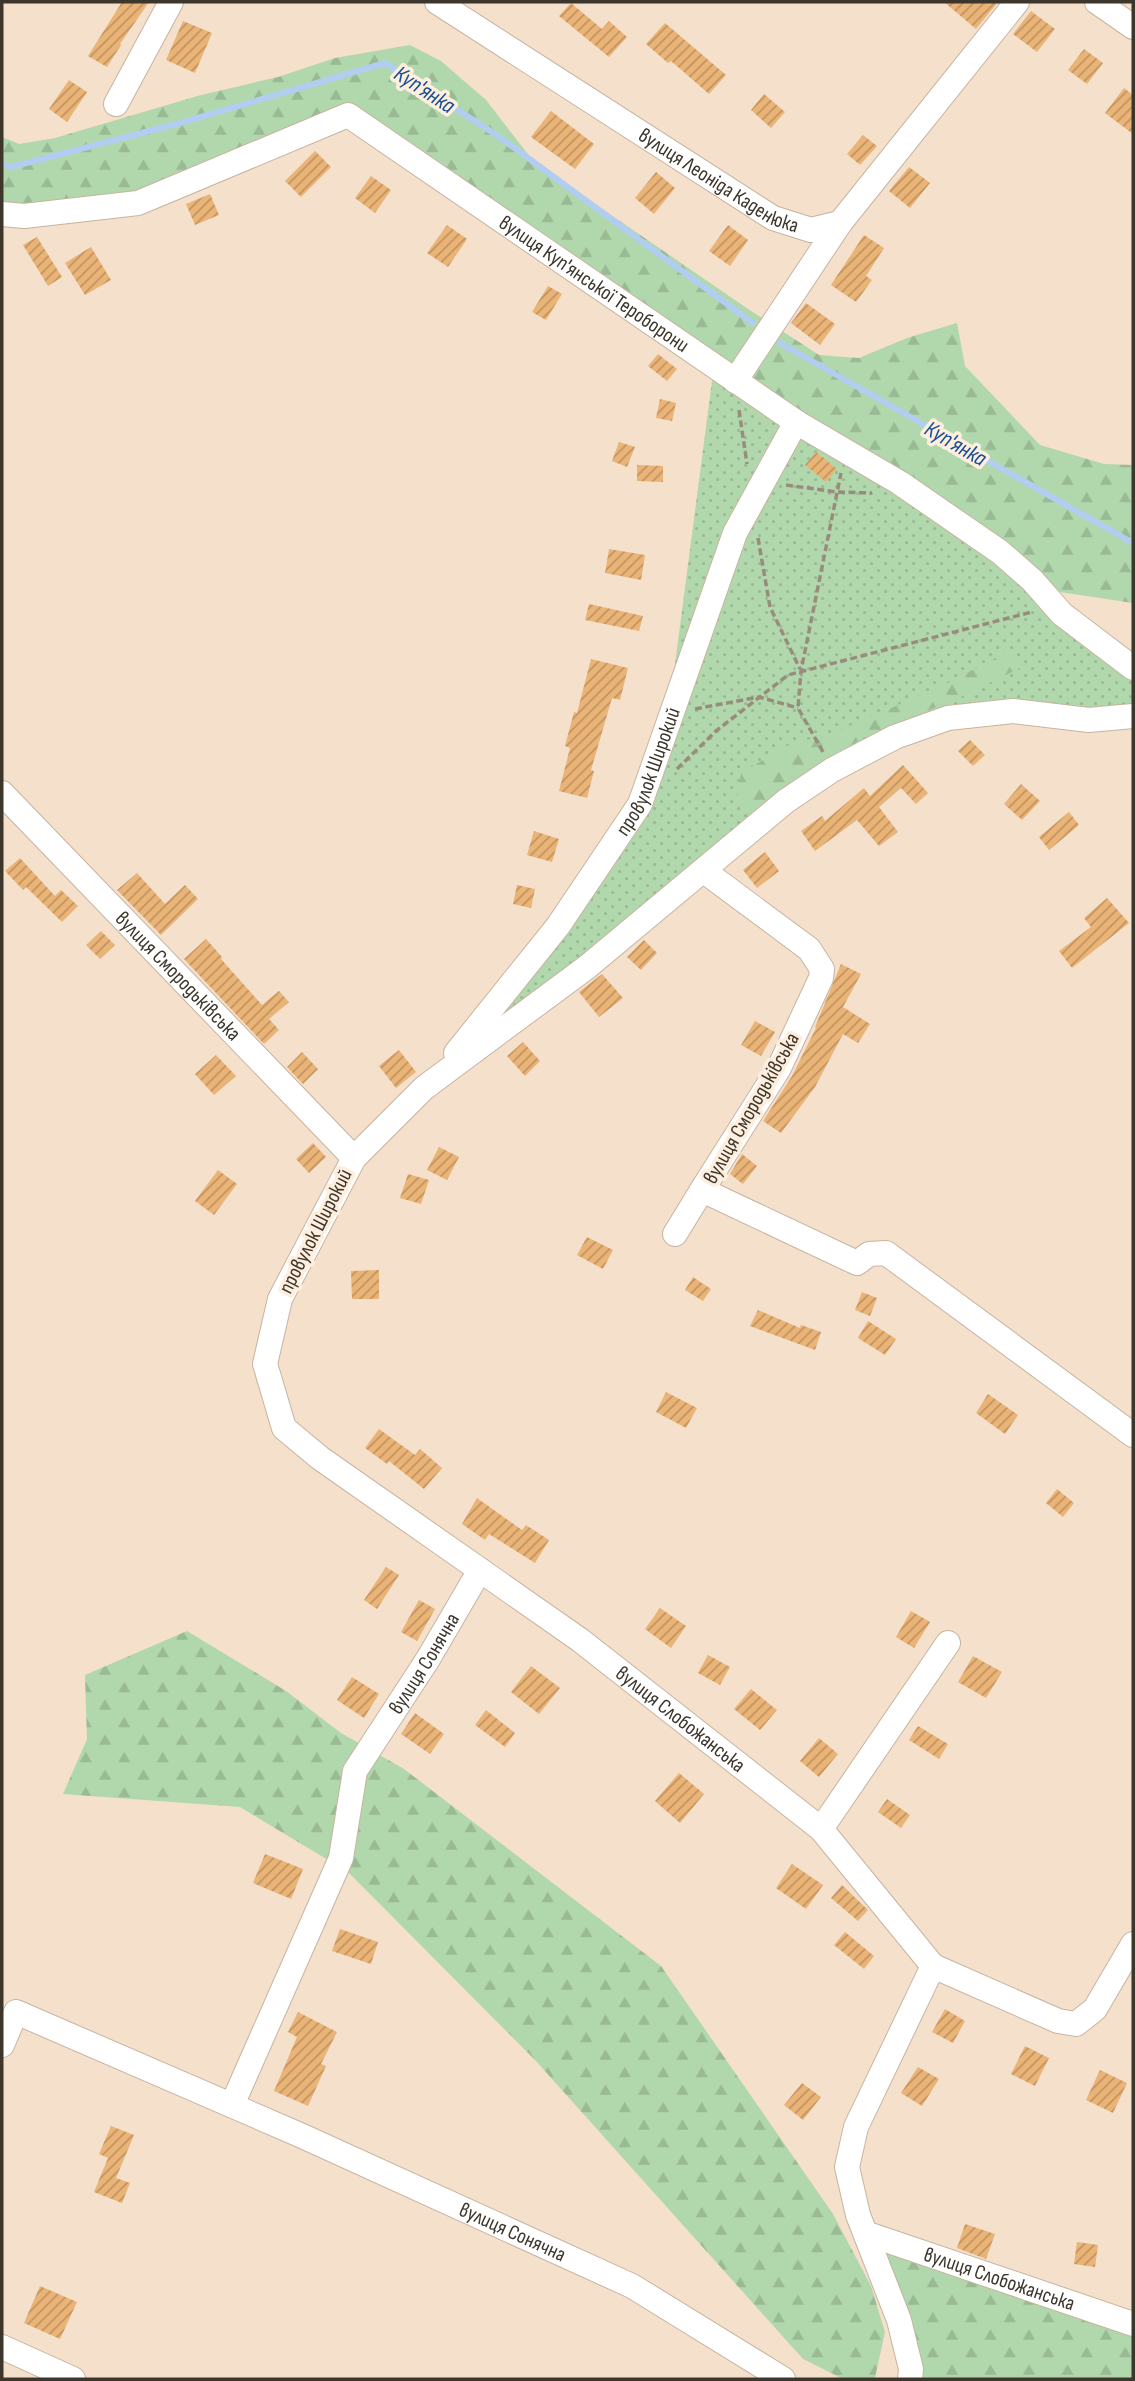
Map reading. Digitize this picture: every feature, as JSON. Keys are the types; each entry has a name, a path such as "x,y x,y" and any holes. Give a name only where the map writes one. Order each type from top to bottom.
{"street":[{"path":"116,104 171,2"},
{"name":"вулиця Леоніда Каденюка","path":"437,2 773,218 811,230 840,223"},
{"path":"735,381 840,223 1017,2"},
{"path":"1097,2 1133,27"},
{"name":"вулиця Куп'янської Тероборони","path":"2,215 24,216 138,203 348,115 796,422 900,483 1000,552 1032,580 1062,614 1133,668"},
{"name":"провулок Широкий","path":"284,1428 265,1364 279,1299 354,1158 433,1082 558,926 640,804 735,533 796,422"},
{"path":"433,1082 587,967 786,801 832,770 895,737 948,718 1013,711 1088,720 1133,716"},
{"name":"вулиця Смородьківська","path":"2,793 354,1158"},
{"name":"вулиця Смородьківська","path":"704,871 809,949 822,969 821,978 779,1068 702,1190 857,1263 869,1254 886,1253 1133,1435"},
{"path":"675,1234 702,1190"},
{"name":"вулиця Слобожанська","path":"284,1428 320,1458 580,1640 821,1829 933,1966 1058,2021 1076,2024 1095,2009 1133,1944"},
{"name":"вулиця Сонячна","path":"232,2105 341,1858 355,1771 428,1659 480,1570"},
{"path":"821,1829 948,1643"},
{"path":"910,2379 912,2369 899,2320 858,2215 847,2167 856,2127 933,1966"},
{"name":"вулиця Сонячна","path":"2,2045 16,2012 232,2105 632,2286 783,2379"},
{"name":"вулиця Слобожанська","path":"865,2233 1133,2325"},
{"path":"2,2347 73,2379"}],"path":[{"path":"832,770 799,708 801,671 845,451"},
{"path":"763,482 884,496"},
{"path":"668,777 716,731 788,675 1055,606"},
{"path":"672,713 759,697 799,708"}],"green space":[{"path":"410,45 441,61 486,100 534,162 819,355 859,358 907,338 957,323 965,366 1040,445 1104,464 1133,465 1133,603 1040,589 348,116 168,190 2,211 2,137 19,144 55,138 201,95 278,77 335,58"},
{"path":"714,366 908,488 1133,662 1133,716 979,713 832,770 433,1082 514,982 658,751 675,664"},
{"path":"1007,652 1022,667 963,696 866,736 801,776 753,811 737,800 741,773 799,739 817,740 942,686"},
{"path":"187,1631 286,1691 341,1733 404,1769 661,1966 833,2214 871,2286 885,2332 875,2378 843,2379 803,2359 535,2060 348,1872 240,1807 63,1794 87,1739 85,1675"},
{"path":"877,2237 1133,2327 1133,2379 920,2379"}],"building":[{"path":"122,2 149,2 107,67 88,56"},
{"path":"944,2 998,2 976,29"},
{"path":"571,3 602,29 609,21 627,37 609,57 559,16"},
{"path":"1031,11 1055,29 1037,52 1013,34"},
{"path":"183,21 212,33 195,73 166,60"},
{"path":"665,23 726,75 709,94 671,61 668,63 646,44"},
{"path":"1084,49 1103,63 1087,84 1068,70"},
{"path":"69,80 87,92 67,122 49,109"},
{"path":"1124,88 1133,95 1133,134 1105,113"},
{"path":"764,94 785,112 771,128 751,110"},
{"path":"551,111 594,144 575,169 531,137"},
{"path":"863,135 877,146 860,165 847,154"},
{"path":"315,151 331,167 301,197 285,181"},
{"path":"909,167 930,183 910,208 889,191"},
{"path":"656,172 675,188 654,214 635,198"},
{"path":"371,176 391,190 375,213 355,198"},
{"path":"210,194 219,215 195,225 186,204"},
{"path":"447,225 467,239 448,267 427,253"},
{"path":"728,225 748,240 730,266 709,251"},
{"path":"864,235 884,248 866,276 872,280 856,302 831,285"},
{"path":"37,237 62,277 48,286 23,245"},
{"path":"91,247 111,280 85,295 65,263"},
{"path":"548,286 562,294 546,320 532,312"},
{"path":"806,303 835,324 820,345 791,323"},
{"path":"658,354 677,369 667,381 648,366"},
{"path":"660,399 676,403 672,421 656,418"},
{"path":"619,442 635,447 627,467 612,461"},
{"path":"816,452 837,469 826,482 805,465"},
{"path":"637,465 663,466 663,482 637,481"},
{"path":"609,549 645,555 641,580 605,573"},
{"path":"589,604 643,616 639,631 585,620"},
{"path":"591,659 628,668 620,700 612,698 591,770 594,771 587,798 559,791 570,748 565,746"},
{"path":"970,740 985,755 973,766 958,751"},
{"path":"903,765 928,793 916,804 901,788 879,807 898,832 879,846 857,820 815,851 801,831 822,816 825,821 864,788 870,796"},
{"path":"1021,784 1040,801 1022,820 1004,804"},
{"path":"1069,812 1079,825 1049,850 1039,837"},
{"path":"534,831 559,839 552,862 527,855"},
{"path":"765,852 779,871 757,888 743,870"},
{"path":"20,858 55,896 61,890 78,906 62,922 26,887 23,890 5,871"},
{"path":"137,873 165,904 185,885 198,899 161,935 117,890"},
{"path":"517,885 535,889 531,908 513,904"},
{"path":"1107,898 1129,923 1072,968 1059,951 1091,927 1084,918"},
{"path":"101,931 115,945 100,959 86,945"},
{"path":"206,939 262,1005 279,991 289,1002 269,1019 279,1030 264,1044 184,959"},
{"path":"644,940 657,953 641,970 627,957"},
{"path":"841,964 861,974 843,1007 870,1024 858,1043 843,1034 815,1087 781,1133 763,1121 792,1076 816,1028"},
{"path":"602,974 623,998 599,1017 579,992"},
{"path":"755,1021 775,1032 761,1056 741,1045"},
{"path":"523,1042 540,1061 525,1076 507,1056"},
{"path":"399,1050 416,1072 396,1088 379,1066"},
{"path":"302,1052 318,1069 303,1084 287,1067"},
{"path":"216,1055 236,1076 214,1095 195,1074"},
{"path":"313,1143 326,1157 309,1173 296,1159"},
{"path":"439,1147 459,1157 447,1180 427,1170"},
{"path":"742,1154 757,1166 743,1184 730,1174"},
{"path":"218,1170 237,1184 214,1215 195,1201"},
{"path":"408,1174 429,1180 421,1204 400,1198"},
{"path":"587,1237 613,1250 603,1269 577,1255"},
{"path":"379,1270 379,1299 352,1299 351,1271"},
{"path":"693,1277 711,1289 703,1301 685,1290"},
{"path":"862,1292 877,1298 870,1316 855,1310"},
{"path":"758,1310 800,1328 801,1325 821,1332 815,1350 750,1326"},
{"path":"868,1321 896,1339 885,1355 858,1338"},
{"path":"666,1392 697,1408 686,1428 656,1412"},
{"path":"988,1394 1018,1415 1005,1434 976,1413"},
{"path":"379,1429 415,1455 420,1449 442,1468 424,1489 389,1461 387,1464 365,1448"},
{"path":"1057,1489 1074,1503 1063,1517 1046,1503"},
{"path":"477,1498 522,1530 526,1525 549,1540 535,1563 489,1534 485,1540 462,1524"},
{"path":"386,1567 399,1575 377,1609 364,1600"},
{"path":"419,1600 435,1609 417,1641 401,1632"},
{"path":"660,1608 686,1626 671,1648 645,1629"},
{"path":"911,1611 930,1622 914,1648 896,1637"},
{"path":"708,1655 730,1667 720,1685 698,1673"},
{"path":"973,1656 1002,1672 986,1698 958,1682"},
{"path":"531,1666 560,1688 539,1714 511,1692"},
{"path":"352,1677 379,1694 364,1718 337,1700"},
{"path":"751,1689 777,1710 760,1730 734,1709"},
{"path":"486,1710 515,1733 505,1747 475,1725"},
{"path":"415,1713 444,1734 430,1754 401,1734"},
{"path":"918,1726 948,1744 939,1759 909,1740"},
{"path":"819,1738 838,1754 819,1777 800,1761"},
{"path":"679,1773 704,1794 680,1823 655,1801"},
{"path":"887,1799 910,1815 901,1828 878,1812"},
{"path":"265,1854 303,1869 291,1899 253,1883"},
{"path":"792,1864 823,1885 806,1909 776,1888"},
{"path":"842,1885 868,1910 858,1921 831,1898"},
{"path":"340,1929 378,1942 371,1964 332,1951"},
{"path":"845,1932 874,1956 864,1969 834,1945"},
{"path":"945,2009 965,2021 953,2043 932,2032"},
{"path":"298,2012 337,2032 321,2064 326,2066 308,2106 274,2091 297,2037 288,2032"},
{"path":"1025,2046 1049,2058 1035,2086 1011,2074"},
{"path":"918,2067 939,2079 922,2106 901,2093"},
{"path":"1100,2070 1127,2083 1113,2113 1086,2100"},
{"path":"802,2083 821,2097 803,2120 784,2105"},
{"path":"111,2126 134,2135 116,2178 130,2183 122,2203 94,2192 108,2158 99,2154"},
{"path":"965,2224 995,2234 986,2259 957,2248"},
{"path":"1077,2242 1098,2245 1095,2267 1074,2264"},
{"path":"40,2286 77,2302 60,2339 24,2323"}],"waterway":[{"name":"Куп'янка","path":"2,164 11,167 180,123 385,63 498,136 753,323"},
{"name":"Куп'янка","path":"780,343 1133,543"}]}
